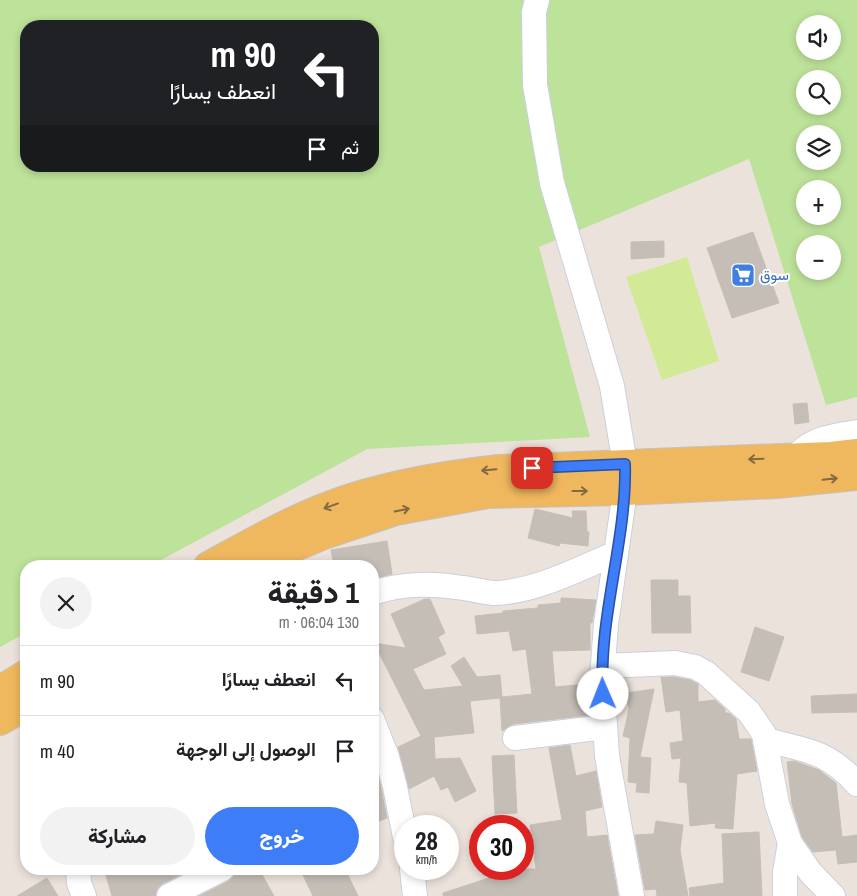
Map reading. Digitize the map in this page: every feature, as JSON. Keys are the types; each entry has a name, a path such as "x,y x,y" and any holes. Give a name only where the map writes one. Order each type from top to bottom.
{"main road":[{"path":"269,560 324,535 396,511 488,494 625,490 797,470 857,453"},
{"path":"219,560 288,524 328,506 373,492 458,473 499,469 625,464 797,470 857,476"},
{"path":"0,690 20,678"},
{"path":"0,721 20,709"}],"street":[{"path":"537,0 534,12 535,85 552,183 612,386 625,464 625,490 606,624 602,678 607,756 632,896"},
{"path":"797,470 798,454 806,446 817,440 857,432"},
{"path":"379,591 416,583 461,587 494,593 515,590 562,576 616,553"},
{"path":"603,666 675,663 688,665 700,669 748,712 763,730 777,804 790,844 810,872 833,896"},
{"path":"515,738 605,727"},
{"path":"765,740 817,753 835,762 853,777"},
{"path":"380,760 395,787 401,815"},
{"path":"785,896 785,872 790,844"},
{"path":"78,875 84,896"},
{"path":"169,896 210,875"},
{"path":"413,880 415,896"}],"green space":[{"path":"0,0 857,0 857,397 826,405 749,159 539,247 590,437 367,449 161,560 20,560 20,636 0,647"},
{"path":"687,257 719,361 662,380 626,277"}],"building":[{"name":"سوق","path":"753,232 779,303 732,318 707,248"},
{"path":"664,241 664,257 631,259 631,242"},
{"path":"807,403 809,422 795,424 793,404"},
{"path":"535,509 573,518 572,511 586,511 587,532 589,532 588,546 560,543 559,546 528,538"},
{"path":"387,541 392,574 379,577 379,560 333,560 331,550"},
{"path":"651,580 678,580 678,596 690,596 691,633 652,633"},
{"path":"561,598 596,600 592,623 590,623 590,650 552,651 555,687 588,684 591,715 513,724 502,731 500,698 470,701 474,733 434,737 435,759 460,758 476,791 455,802 448,787 441,790 434,776 409,789 398,747 421,736 379,653 379,644 406,648 391,614 425,599 430,599 445,633 438,637 446,654 413,669 424,690 463,686 451,666 464,657 477,677 500,675 502,697 532,694 526,649 513,651 509,631 477,634 475,616 538,608 538,605 561,603"},
{"path":"755,627 784,637 769,681 741,672"},
{"path":"661,677 690,680 698,684 698,702 715,700 725,709 725,713 729,713 736,719 739,739 751,739 757,771 737,774 733,829 715,828 716,823 690,826 687,783 679,782 681,758 672,759 670,743 683,741 680,710 666,712"},
{"path":"654,689 640,757 651,758 649,793 636,792 637,783 628,782 630,738 623,736 629,709 626,693"},
{"path":"857,694 857,712 812,713 811,696"},
{"path":"570,745 576,776 596,771 602,807 585,811 587,837 607,835 618,896 443,896 443,893 483,880 534,880 534,869 536,869 534,824 562,820 549,748"},
{"path":"514,755 517,813 495,814 492,756"},
{"path":"794,761 819,770 836,783 842,837 857,835 857,862 838,864 836,850 813,852 802,837 792,804 787,762"},
{"path":"379,779 387,818 379,821"},
{"path":"656,821 683,825 680,850 688,896 657,896 656,889 645,890 635,835 654,834"},
{"path":"759,832 762,896 690,896 689,888 724,883 722,834"},
{"path":"106,875 180,875 162,884 157,889 155,896 112,896"},
{"path":"262,875 274,896 199,896 229,881 234,876"},
{"path":"303,875 348,875 358,896 313,896"},
{"path":"47,878 58,896 17,896"}],"place":[{"name":"سوق","path":"743,275"}],"route":[{"path":"532,468 625,464 625,490 606,624 602,678 603,694"}]}
